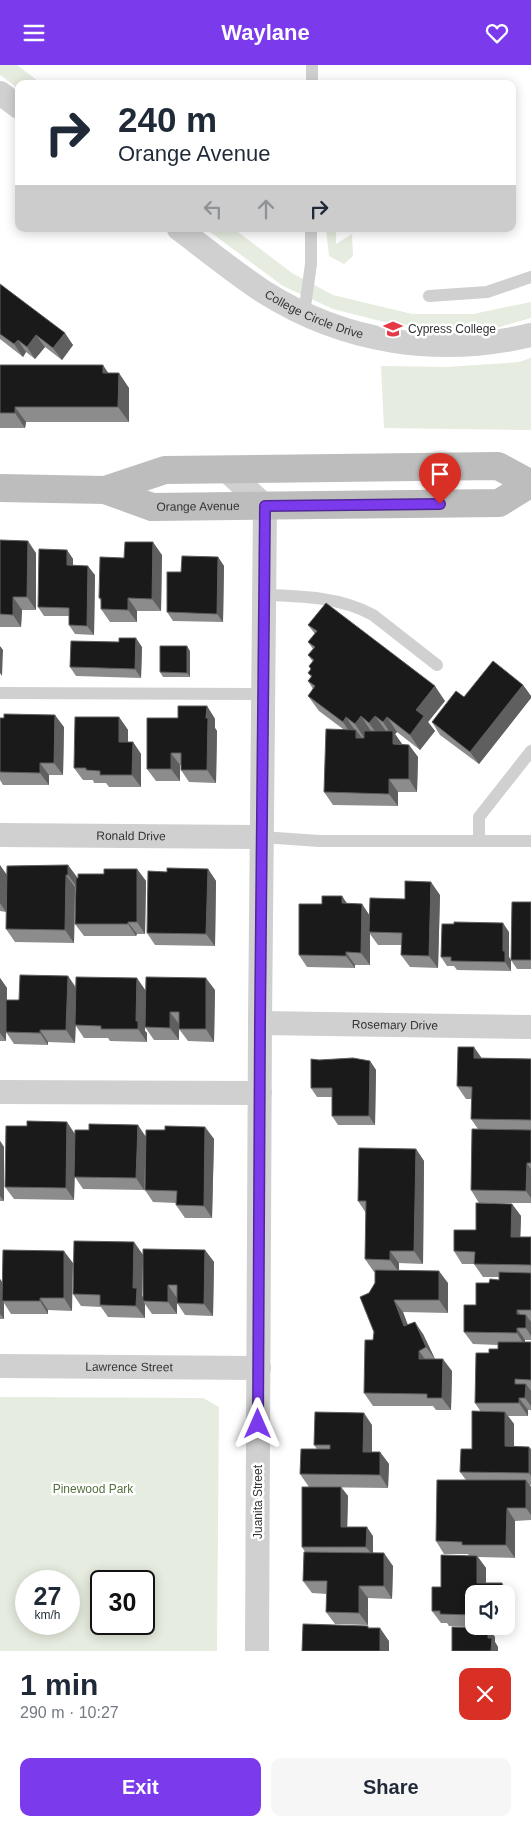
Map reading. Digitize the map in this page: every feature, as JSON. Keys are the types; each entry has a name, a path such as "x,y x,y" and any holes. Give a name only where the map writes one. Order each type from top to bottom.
{"main road":[{"name":"Orange Avenue","path":"0,488 104,490 152,507 499,503 530,484 498,466 165,470 104,490"}],"street":[{"path":"0,93 15,104"},
{"name":"College Circle Drive","path":"183,232 264,291 304,314 375,339 420,344 467,346 531,335"},
{"path":"226,470 265,506"},
{"name":"Juanita Street","path":"257,1651 265,506"},
{"name":"Ronald Drive","path":"0,835 262,837"},
{"name":"Rosemary Drive","path":"260,1023 531,1027"},
{"path":"0,1092 260,1093"},
{"name":"Lawrence Street","path":"0,1366 259,1368"}],"lane":[{"path":"312,65 312,80"},
{"path":"304,314 311,264 311,232"},
{"path":"429,296 487,293 531,277"},
{"path":"265,595 303,596 343,603 362,609 373,615 437,665"},
{"path":"0,693 264,694"},
{"path":"479,841 479,817 531,751"},
{"path":"262,837 319,841 531,841"}],"green space":[{"path":"0,65 17,65 37,80 15,80 15,86 0,75"},
{"path":"210,232 238,232 292,273 333,295 412,314 473,314 531,302 531,318 496,328 416,330 333,309 283,286"},
{"path":"326,232 336,232 336,244 352,234 353,256 344,264 329,256"},
{"path":"531,358 531,430 384,428 381,366 447,367 519,362"},
{"name":"Pinewood Park","path":"0,1397 203,1398 219,1407 217,1651 0,1651"}],"building":[{"path":"0,284 65,333 53,348 36,335 27,347 18,340 14,344 0,334"},
{"path":"0,365 103,365 103,373 119,373 118,407 15,407 15,413 0,413"},
{"path":"0,540 28,541 27,597 13,597 13,615 0,614"},
{"path":"125,542 153,542 152,599 128,598 128,610 101,609 101,598 99,598 100,557 124,558"},
{"path":"39,549 67,550 67,565 88,566 87,626 69,625 69,608 38,607"},
{"path":"182,556 218,557 217,614 167,612 167,572 181,572"},
{"path":"326,603 435,686 416,710 424,716 410,735 387,717 383,722 375,716 369,723 361,716 355,724 346,717 343,722 308,696 315,686 308,681 312,676 308,673 311,669 309,666 314,660 308,655 315,647 308,642 317,631 308,625"},
{"path":"119,638 136,638 135,669 70,667 71,641 119,642"},
{"path":"160,646 187,646 187,673 160,672"},
{"path":"493,661 523,685 470,752 432,722 456,691 464,697"},
{"path":"178,706 207,706 207,770 181,770 181,753 171,753 171,769 147,769 147,718 178,718"},
{"path":"4,714 55,715 54,763 40,763 40,773 0,772 0,718 4,718"},
{"path":"75,717 119,717 119,742 133,742 132,775 100,775 100,771 74,768"},
{"path":"326,729 356,730 356,738 364,738 364,731 393,731 393,744 409,745 409,779 389,779 389,794 324,792"},
{"path":"68,865 68,875 66,875 65,930 6,929 7,866"},
{"path":"167,868 208,869 206,934 147,933 148,871 167,872"},
{"path":"104,869 137,869 137,922 128,922 128,924 75,924 76,878 78,878 78,874 104,874"},
{"path":"405,881 431,882 429,956 401,955 402,933 369,932 370,898 405,899"},
{"path":"322,896 342,896 342,903 362,904 361,953 346,952 346,956 299,955 299,904 322,904"},
{"path":"512,902 531,902 531,960 511,960"},
{"path":"454,922 503,923 505,962 451,961 451,957 441,957 442,924 454,924"},
{"path":"20,975 68,976 66,1030 40,1030 40,1033 6,1032 6,1000 19,1000"},
{"path":"76,977 137,978 136,1021 138,1021 138,1029 101,1029 101,1026 75,1025"},
{"path":"146,977 206,978 206,1029 179,1029 179,1012 170,1012 170,1028 145,1027"},
{"path":"458,1047 474,1047 474,1058 531,1059 531,1120 471,1119 472,1087 457,1086"},
{"path":"353,1058 370,1061 369,1116 332,1116 332,1088 311,1088 311,1059"},
{"path":"27,1121 67,1122 66,1188 5,1187 6,1126 27,1126"},
{"path":"89,1124 138,1125 136,1178 74,1177 75,1130 89,1130"},
{"path":"165,1126 205,1127 204,1206 176,1205 177,1191 145,1190 146,1130 165,1130"},
{"path":"472,1129 531,1130 531,1163 527,1163 526,1191 471,1190"},
{"path":"359,1148 416,1149 414,1251 390,1251 390,1260 365,1259 366,1201 358,1201"},
{"path":"476,1203 512,1204 511,1237 531,1237 531,1265 474,1264 475,1252 454,1251 454,1230 476,1230"},
{"path":"74,1241 134,1242 133,1288 137,1288 136,1306 100,1305 100,1295 73,1294"},
{"path":"143,1249 205,1250 204,1304 177,1303 177,1285 168,1285 168,1302 143,1301"},
{"path":"3,1250 64,1251 64,1298 40,1298 40,1301 2,1301"},
{"path":"375,1270 439,1271 439,1300 394,1300 404,1326 415,1322 426,1347 419,1351 419,1359 443,1359 442,1398 427,1398 427,1394 364,1393 365,1340 373,1340 374,1332 360,1297 369,1293 375,1283"},
{"path":"499,1272 531,1273 531,1310 517,1310 517,1314 526,1315 526,1328 517,1328 517,1333 464,1332 464,1305 476,1305 476,1283 489,1283 490,1279 499,1280"},
{"path":"498,1342 531,1342 531,1380 515,1379 515,1384 526,1384 525,1398 519,1398 519,1403 475,1403 476,1353 489,1353 489,1349 498,1349"},
{"path":"472,1411 505,1412 505,1446 529,1447 529,1473 460,1472 461,1449 472,1449"},
{"path":"315,1412 364,1413 363,1452 380,1452 380,1475 300,1474 301,1449 330,1449 330,1445 314,1445"},
{"path":"437,1480 526,1480 526,1508 507,1508 506,1545 462,1545 462,1542 436,1541"},
{"path":"302,1487 341,1487 341,1527 367,1527 366,1547 302,1547"},
{"path":"304,1552 384,1553 384,1586 359,1586 359,1613 326,1612 327,1581 303,1581"},
{"path":"441,1555 477,1556 477,1583 502,1583 502,1585 465,1585 465,1615 440,1614 440,1611 432,1611 432,1587 441,1587"},
{"path":"303,1624 380,1628 380,1651 302,1651"},
{"path":"452,1627 465,1627 465,1635 488,1635 488,1638 492,1638 491,1651 452,1651"}],"place":[{"name":"Cypress College","path":"393,329"}],"route":[{"path":"258,1424 265,506 440,504"}]}
